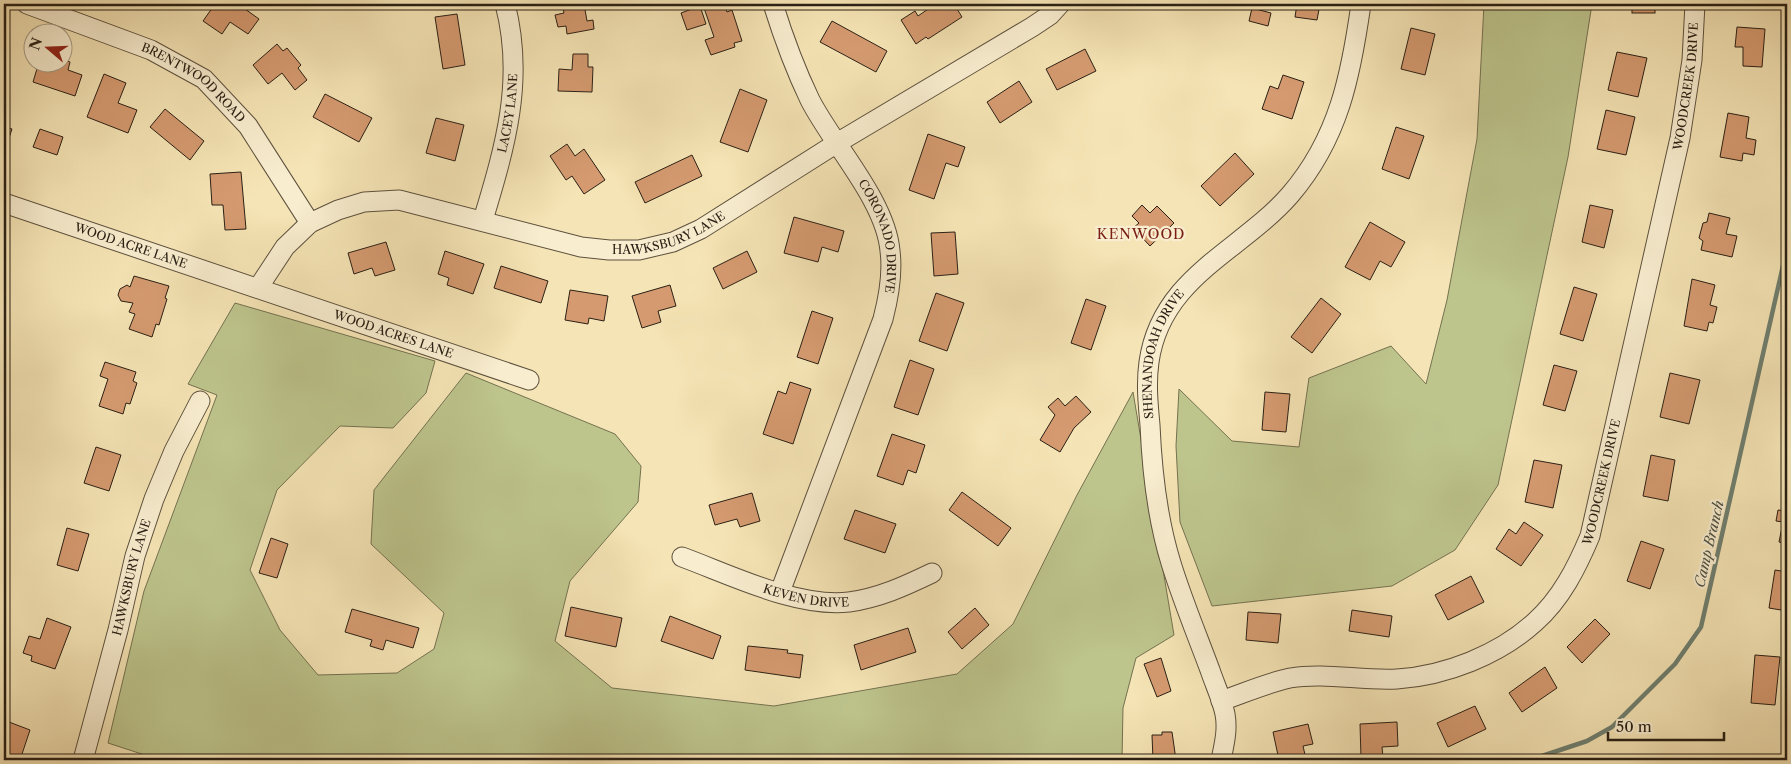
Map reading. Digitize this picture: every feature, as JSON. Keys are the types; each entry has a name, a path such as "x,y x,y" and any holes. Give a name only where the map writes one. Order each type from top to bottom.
{"street":[{"name":"BRENTWOOD ROAD","path":"27,4 151,50 204,79 248,126 310,223"},
{"name":"LACEY LANE","path":"483,220 504,150 511,115 514,49 505,4"},
{"name":"CORONADO DRIVE","path":"773,4 798,74 811,101 878,209 890,249 889,294 883,319 780,592"},
{"name":"HAWKSBURY LANE","path":"258,288 285,247 310,223 338,210 364,202 399,200 483,220 581,247 639,250 672,242 701,229 837,143 1032,27 1050,15 1060,4"},
{"name":"SHENANDOAH DRIVE","path":"1221,760 1226,728 1221,701 1171,564 1156,501 1148,391 1149,362 1154,340 1163,320 1174,300 1188,282 1264,221 1289,195 1317,158 1329,135 1346,92 1351,73 1361,4"},
{"name":"WOODCREEK DRIVE","path":"1221,701 1290,679 1319,676 1396,679 1425,676 1454,667 1498,648 1535,622 1569,580 1590,536 1680,138 1692,60 1695,4"},
{"name":"WOOD ACRE LANE","path":"4,203 258,288"},
{"name":"WOOD ACRES LANE","path":"258,288 528,380"},
{"name":"HAWKSBURY LANE","path":"83,760 118,630 135,556 154,499 174,451 200,401"},
{"name":"KEVEN DRIVE","path":"682,557 780,592 822,602 848,602 898,589 932,572"}],"green space":[{"path":"1484,4 1592,4 1568,157 1498,485 1455,550 1392,586 1212,606 1180,522 1176,446 1179,389 1232,441 1299,447 1309,378 1391,346 1426,384 1447,300 1477,139"},
{"path":"235,303 435,361 426,393 393,428 340,426 277,490 250,570 280,630 318,675 397,673 434,649 444,613 371,544 374,490 466,373 615,434 641,466 638,502 570,581 555,641 612,688 774,706 957,674 1013,624 1077,495 1133,392 1174,635 1136,658 1123,708 1122,760 983,760 982,758 972,760 160,760 108,743 144,591 217,395 188,384"}],"building":[{"path":"215,4 238,4 259,19 248,34 230,22 222,34 203,21"},
{"path":"562,4 584,4 587,21 593,20 594,29 567,34 566,26 558,27 555,15 564,13"},
{"path":"724,4 727,12 732,10 742,41 734,43 735,47 711,55 705,40 714,37 703,5"},
{"path":"943,4 954,4 962,17 928,39 926,37 916,44 901,20 915,11 918,16 934,5 936,8"},
{"path":"1297,4 1320,4 1317,20 1295,17"},
{"path":"1632,4 1655,4 1655,13 1632,13"},
{"path":"700,6 706,24 687,30 681,13"},
{"path":"1252,8 1271,13 1268,26 1249,21"},
{"path":"457,14 465,65 443,69 435,17"},
{"path":"832,21 887,51 876,72 820,42"},
{"path":"1737,27 1765,29 1762,67 1743,66 1743,47 1735,47"},
{"path":"1411,28 1435,34 1425,75 1401,69"},
{"path":"277,44 283,51 287,48 301,65 298,68 307,80 295,90 282,73 268,84 253,65"},
{"path":"1085,49 1096,71 1057,90 1046,69"},
{"path":"1617,52 1647,58 1638,97 1608,90"},
{"path":"573,54 588,54 588,67 593,67 592,92 558,91 559,69 572,70"},
{"path":"72,71 82,75 75,96 33,82 36,72"},
{"path":"104,74 126,83 118,103 137,110 128,133 87,117"},
{"path":"1283,75 1304,82 1292,119 1262,109 1270,86 1278,89"},
{"path":"1019,81 1032,102 1000,123 987,102"},
{"path":"740,89 767,100 748,152 720,142"},
{"path":"325,94 372,118 359,142 313,117"},
{"path":"165,109 204,141 190,160 150,127"},
{"path":"1606,110 1635,117 1626,155 1597,149"},
{"path":"1728,113 1749,117 1746,138 1756,140 1754,155 1743,153 1742,161 1720,157"},
{"path":"436,118 464,125 455,161 426,153"},
{"path":"4,126 12,129 4,153"},
{"path":"1396,127 1424,136 1409,179 1382,169"},
{"path":"40,129 63,137 57,155 33,147"},
{"path":"928,134 965,147 958,167 946,163 934,199 909,190"},
{"path":"567,144 575,156 584,149 605,180 584,194 572,176 566,180 550,156"},
{"path":"1235,153 1254,174 1220,206 1201,186"},
{"path":"692,155 702,176 645,203 635,182"},
{"path":"241,172 246,229 225,230 223,205 212,205 210,174"},
{"path":"1142,205 1150,213 1157,206 1174,223 1150,246 1133,228 1139,223 1132,216"},
{"path":"1590,205 1613,210 1604,248 1582,242"},
{"path":"1709,213 1730,218 1726,234 1737,236 1732,257 1701,250 1703,241 1699,238 1703,223 1707,222"},
{"path":"794,217 844,231 838,252 822,247 818,262 784,253"},
{"path":"1370,222 1405,242 1391,267 1380,261 1370,280 1345,267"},
{"path":"955,232 958,274 934,276 931,233"},
{"path":"386,242 395,270 375,276 372,268 354,274 348,253"},
{"path":"445,251 484,264 473,294 447,285 449,278 438,274"},
{"path":"747,251 757,272 723,289 713,268"},
{"path":"501,266 548,281 541,303 494,288"},
{"path":"134,276 169,286 159,325 156,324 152,337 129,329 135,314 129,312 133,303 121,301 118,295 120,289 127,285 130,287"},
{"path":"1692,279 1715,285 1710,305 1717,307 1713,323 1709,322 1707,331 1684,326"},
{"path":"670,285 676,306 658,311 661,322 642,328 632,296"},
{"path":"1574,287 1597,294 1583,341 1560,334"},
{"path":"570,290 608,296 604,321 589,318 588,324 565,320"},
{"path":"936,293 964,303 947,351 919,341"},
{"path":"1321,298 1341,314 1312,353 1291,337"},
{"path":"1086,299 1106,306 1091,350 1071,343"},
{"path":"812,311 833,318 818,364 797,357"},
{"path":"910,360 934,369 918,415 894,407"},
{"path":"105,362 136,372 133,381 137,383 130,404 126,403 123,414 99,406 108,379 100,376"},
{"path":"1554,365 1577,371 1565,411 1543,405"},
{"path":"1670,373 1700,380 1689,424 1660,417"},
{"path":"790,382 811,389 793,444 763,434 778,391 786,394"},
{"path":"1265,392 1290,394 1286,432 1262,430"},
{"path":"1076,396 1091,412 1074,428 1060,452 1040,440 1055,415 1048,407 1058,398 1065,406"},
{"path":"892,434 925,445 916,473 908,470 903,485 877,476"},
{"path":"96,447 121,455 109,491 84,483"},
{"path":"1651,455 1675,460 1668,501 1643,496"},
{"path":"1534,460 1562,465 1553,508 1525,502"},
{"path":"962,492 1011,528 998,546 949,510"},
{"path":"752,493 760,521 740,527 737,519 715,525 709,505"},
{"path":"1787,506 1787,544 1779,542 1783,522 1776,521 1778,510 1786,511"},
{"path":"855,510 896,524 885,553 844,539"},
{"path":"1524,522 1543,535 1521,566 1496,549 1509,529 1516,534"},
{"path":"67,528 89,534 78,571 57,565"},
{"path":"271,538 288,544 277,578 259,573"},
{"path":"1641,541 1664,549 1650,589 1627,581"},
{"path":"1775,570 1787,572 1787,611 1769,608"},
{"path":"1471,576 1484,602 1448,620 1435,595"},
{"path":"571,607 622,618 616,647 565,636"},
{"path":"975,608 989,625 962,649 948,632"},
{"path":"352,609 419,628 413,648 386,640 383,650 370,646 372,640 345,632"},
{"path":"1352,610 1392,616 1389,637 1349,631"},
{"path":"1248,612 1281,614 1278,643 1246,640"},
{"path":"670,616 721,636 713,659 661,641"},
{"path":"47,618 71,627 55,669 31,661 32,656 23,653 29,636 40,639"},
{"path":"1595,619 1610,634 1582,663 1567,647"},
{"path":"908,628 916,652 861,670 854,645"},
{"path":"748,646 788,650 787,653 803,655 800,678 745,670"},
{"path":"1755,655 1780,657 1775,705 1751,703"},
{"path":"1161,658 1171,691 1157,697 1144,664"},
{"path":"1545,667 1557,688 1522,712 1509,693"},
{"path":"1475,706 1486,729 1448,747 1437,723"},
{"path":"9,722 30,730 20,760 4,760 4,736"},
{"path":"1397,722 1398,746 1382,747 1383,757 1361,758 1360,724"},
{"path":"1308,724 1313,744 1303,746 1306,759 1279,760 1273,732"},
{"path":"1162,732 1172,732 1176,760 1153,760 1152,735 1162,735"}],"waterway":[{"name":"Camp Branch","path":"1530,760 1587,741 1612,727 1675,664 1701,627 1787,248"}],"district":[{"name":"KENWOOD","path":"1141,234"}]}
